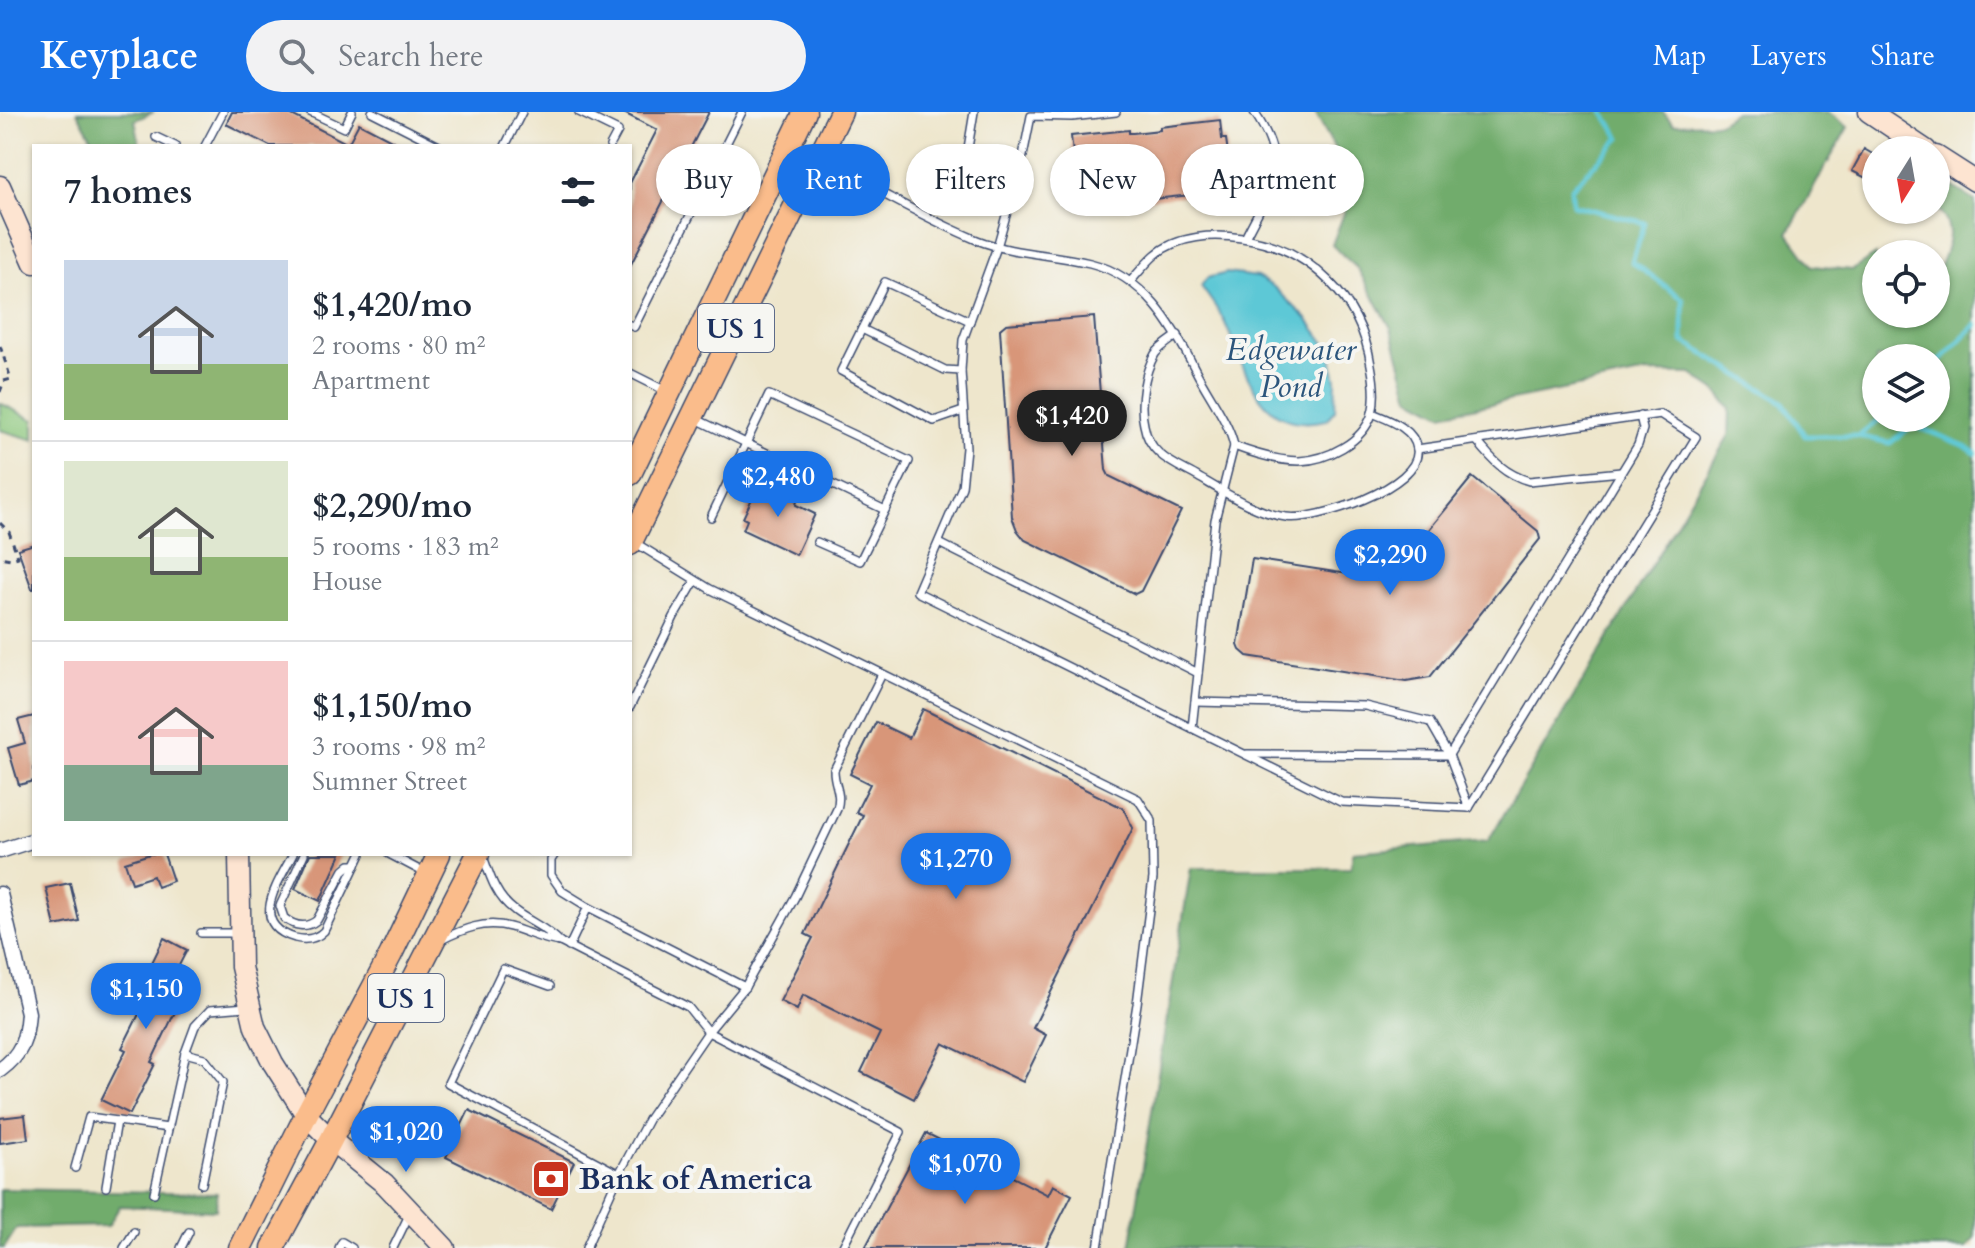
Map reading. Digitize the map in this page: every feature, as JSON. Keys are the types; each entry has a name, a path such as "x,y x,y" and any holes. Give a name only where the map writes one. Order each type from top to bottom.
{"main road":[{"name":"US 1","path":"632,470 805,112"},
{"name":"US 1","path":"825,144 841,112"},
{"path":"1869,112 1905,136"},
{"path":"1950,165 1975,181"},
{"path":"1,191 32,259"},
{"name":"US 1","path":"632,540 789,216"},
{"path":"239,856 241,967 248,1007 273,1063 306,1115 385,1184 445,1248"},
{"name":"US 1","path":"240,1248 438,856"},
{"name":"US 1","path":"277,1247 479,856"}],"street":[{"path":"0,851 32,841"},
{"path":"0,894 28,1013 27,1030 16,1058 0,1070"}],"lane":[{"path":"206,144 223,112"},
{"path":"310,112 344,128 352,112"},
{"path":"372,112 435,144"},
{"path":"506,144 522,112"},
{"path":"579,112 618,131 611,144"},
{"path":"632,326 742,112"},
{"path":"969,144 974,112"},
{"path":"1025,144 1032,114 1072,117 1116,112"},
{"path":"1245,238 1274,175 1275,159 1269,134 1254,112"},
{"path":"158,144 156,137 171,144"},
{"path":"890,196 997,247 1090,263 1118,273 1157,305 1178,335 1214,406 1230,429 1234,446 1215,520 1192,728"},
{"path":"1006,216 963,340 961,371 966,448 962,487 917,592 1341,802 1469,808"},
{"path":"1130,282 1156,254 1175,244 1215,235 1278,246 1321,272 1341,294 1369,349 1374,383 1372,413 1362,433 1342,448 1301,461 1274,458 1234,446"},
{"path":"963,411 934,421 841,371 885,282 970,321"},
{"path":"862,329 945,370 961,371"},
{"path":"1178,335 1156,352 1147,376 1141,412 1145,432 1155,452 1221,490 1286,517 1311,517 1350,506 1386,489 1409,471 1416,459 1417,449 1404,429 1372,413"},
{"path":"632,374 670,393"},
{"path":"711,517 769,395 909,461 860,561 817,542"},
{"path":"1417,449 1660,414 1696,437 1469,808"},
{"path":"1449,755 1638,445 1643,429 1640,416"},
{"path":"692,417 885,510"},
{"path":"1477,441 1496,465 1515,477 1529,481 1621,472"},
{"path":"632,543 695,581 1138,799 1152,821 1153,878 1108,1201 1098,1248"},
{"path":"939,543 1198,673"},
{"path":"632,703 695,581"},
{"path":"586,1248 619,1174 649,1118 708,1032 745,987 795,897 841,797 834,780 834,770 882,674"},
{"path":"1195,702 1365,706 1430,722 1449,755 1469,808"},
{"path":"1245,754 1449,755"},
{"path":"292,856 271,898 269,914 280,931 301,939 316,937 324,931 360,856"},
{"path":"303,856 280,906 284,918 299,925 309,925 317,920 344,870 356,865"},
{"path":"393,856 429,875"},
{"path":"481,856 498,894 512,909 551,932 560,942 688,1007 708,1032 901,1132 842,1248"},
{"path":"554,856 551,875 562,891 745,987"},
{"path":"569,947 588,907"},
{"path":"434,944 464,929 491,924 560,942"},
{"path":"201,933 240,933"},
{"path":"550,986 503,969 448,1083 619,1174"},
{"path":"154,1193 185,1053 195,1026 210,1010 248,1007"},
{"path":"185,1053 204,1058 223,1082 202,1184"},
{"path":"75,1168 89,1117 168,1128"},
{"path":"106,1187 117,1121"},
{"path":"393,1248 411,1211"},
{"path":"124,1248 134,1232"},
{"path":"181,1248 189,1232"},
{"path":"339,1248 342,1242 352,1248"}],"path":[{"path":"0,346 11,379 4,381 0,392"},
{"path":"0,523 9,532 18,557 0,557"}],"green space":[{"path":"77,112 154,112 135,120 140,144 95,144"},
{"path":"1315,112 1663,112 1673,124 1719,123 1735,112 1828,112 1848,127 1788,233 1812,266 1852,270 1862,264 1862,328 1950,328 1948,224 1950,224 1950,185 1975,201 1975,1238 1967,1248 1130,1248 1191,868 1351,868 1353,852 1488,841 1729,435 1730,408 1715,390 1691,374 1646,373 1442,414 1410,397 1391,328 1358,269 1332,245 1343,216 1364,216 1364,144 1332,144"},
{"path":"0,403 32,419 32,439 0,430"},
{"path":"0,1189 217,1193 216,1210 120,1206 108,1226 17,1228 4,1248 0,1248"}],"water":[{"name":"Edgewater Pond","path":"1227,273 1257,277 1274,287 1307,319 1330,350 1336,380 1335,410 1326,420 1303,422 1285,418 1270,409 1258,395 1223,318 1201,286 1207,278"}],"building":[{"path":"232,112 286,112 348,144 266,144 226,124"},
{"path":"622,112 709,112 693,144 656,144 656,215 632,262 632,179 657,130"},
{"path":"1220,120 1222,139 1226,139 1227,144 1181,144 1181,196 1165,198 1165,144 1072,144 1071,136 1129,130 1133,133 1160,130 1160,127"},
{"path":"359,123 399,144 348,144"},
{"path":"1862,153 1862,176 1852,171"},
{"path":"1094,317 1106,470 1109,476 1181,511 1141,591 1135,594 1025,540 1012,517 1000,329 1006,324"},
{"path":"1472,477 1538,531 1540,539 1430,677 1406,681 1247,656 1240,650 1238,645 1252,559 1380,579 1392,575"},
{"path":"767,483 790,494 788,496 797,501 796,505 815,514 796,555 743,530 747,520 743,518 755,492 761,495"},
{"path":"32,545 32,589 18,549"},
{"path":"923,709 1123,808 1133,828 1033,1028 1046,1035 1023,1082 943,1043 914,1099 861,1072 880,1033 803,995 797,1010 780,1001 813,938 805,934 863,815 856,812 870,784 850,774 876,722 909,738"},
{"path":"32,716 32,782 19,785 8,748 25,743 18,720"},
{"path":"144,856 165,856 173,881 157,887 153,876 132,883 125,862"},
{"path":"309,856 340,856 320,901 295,889"},
{"path":"70,883 79,921 55,926 46,888"},
{"path":"164,938 187,950 160,1002 176,1010 151,1062 155,1064 130,1114 101,1100 126,1050 122,1048 152,988 142,983"},
{"path":"469,1110 574,1162 551,1209 446,1157"},
{"path":"25,1115 28,1139 0,1143 0,1118"},
{"path":"926,1133 1048,1195 1053,1185 1072,1195 1045,1248 865,1248"}],"waterway":[{"path":"1603,112 1620,138 1571,189 1573,205 1645,223 1632,262 1683,299 1683,341 1783,402 1805,436 1858,436 1863,432"},
{"path":"1950,351 1975,325"},
{"path":"1858,436 1890,443 1913,425 1975,453"}],"place":[{"name":"Bank of America","path":"551,1179"}]}
